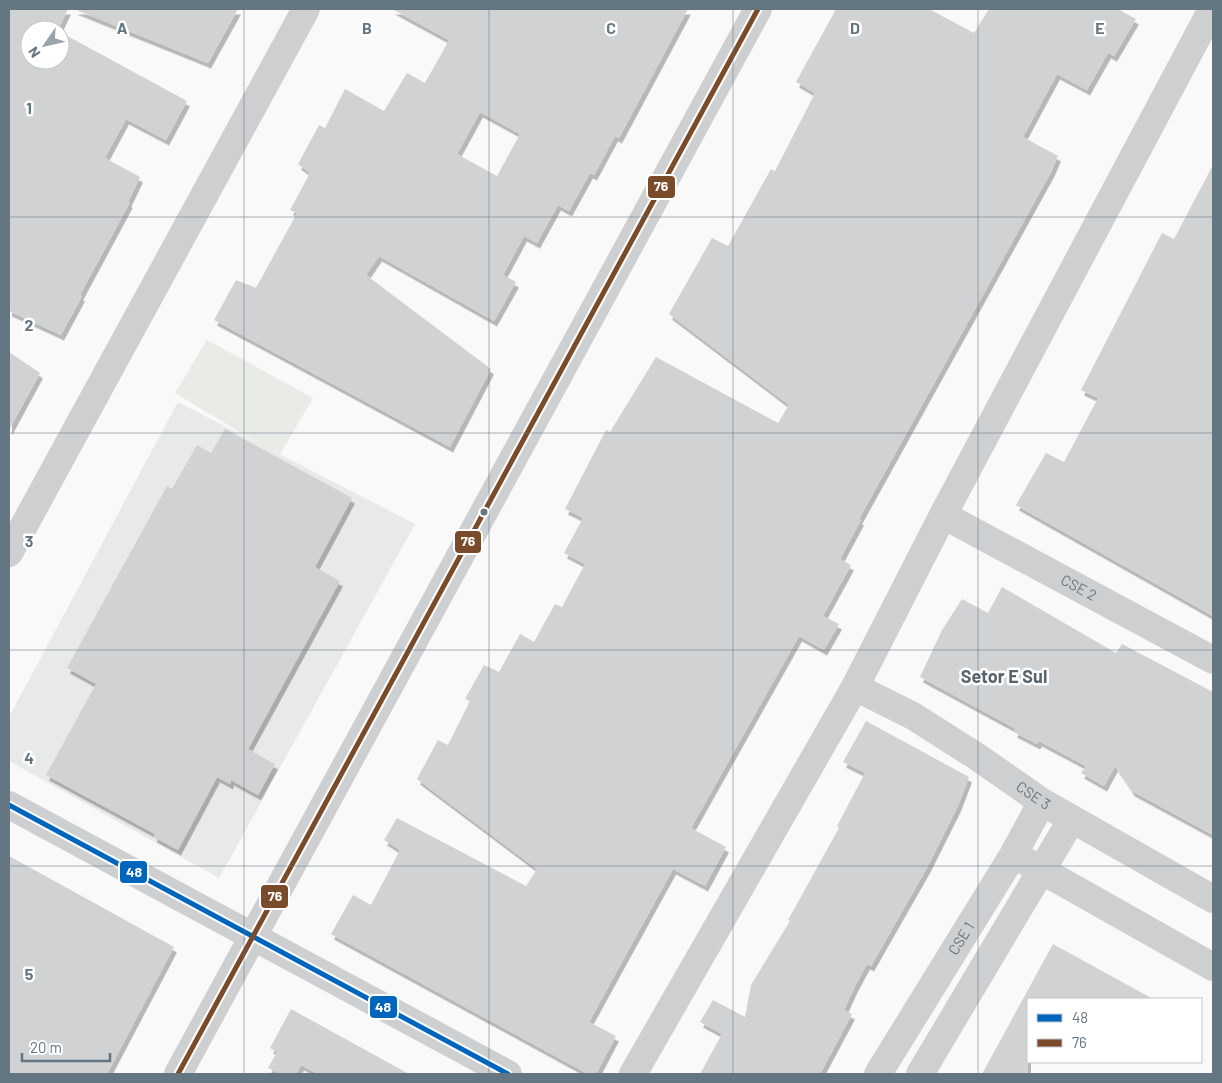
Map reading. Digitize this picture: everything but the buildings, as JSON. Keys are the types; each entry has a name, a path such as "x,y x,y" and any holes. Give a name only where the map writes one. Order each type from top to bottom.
{"street":[{"path":"9,553 306,9"},
{"path":"178,1074 758,9"},
{"path":"633,1074 855,687 943,515 1212,9"},
{"name":"CSE 2","path":"943,515 1213,660"},
{"name":"CSE 3","path":"855,687 929,726 1042,802 1213,899"},
{"name":"CSE 1","path":"878,1074 1013,855 1042,802"},
{"path":"9,805 508,1074"},
{"path":"920,1074 1043,871 1072,819"},
{"path":"1013,855 1213,967"}],"shaded area":[{"path":"207,340 313,398 279,456 175,393"},
{"path":"178,402 415,524 219,878 9,761 9,717"}],"transit line":[{"name":"76","path":"178,1074 758,9"},
{"name":"48","path":"9,805 508,1074"}],"district":[{"name":"Setor E Sul","path":"1004,677"}]}
